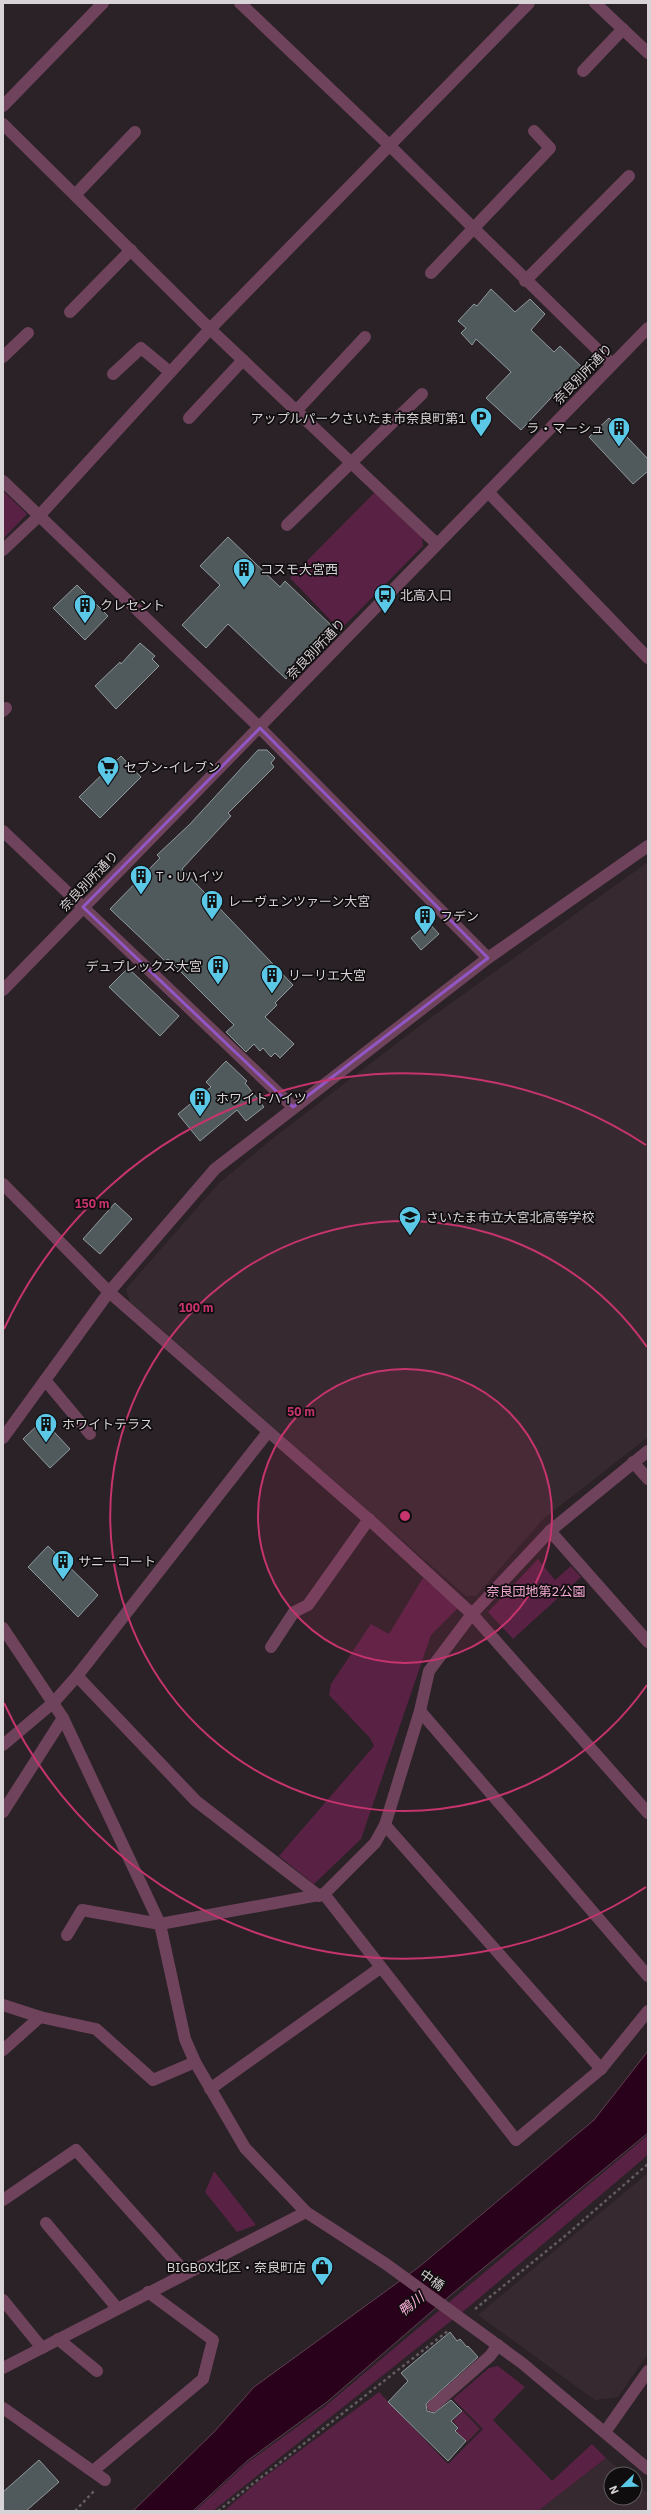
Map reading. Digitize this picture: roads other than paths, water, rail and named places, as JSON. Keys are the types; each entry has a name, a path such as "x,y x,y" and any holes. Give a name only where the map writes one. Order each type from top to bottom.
{"street":[{"path":"3,106 103,3"},
{"path":"240,3 389,145 525,281 612,364"},
{"path":"3,550 39,516 210,329 529,3"},
{"path":"595,3 648,53"},
{"path":"583,71 623,30"},
{"path":"3,124 210,329 437,544"},
{"path":"431,272 550,148 534,131"},
{"path":"75,195 135,132"},
{"path":"525,281 629,176"},
{"path":"70,312 131,250"},
{"name":"奈良別所通り","path":"3,990 260,728 648,328"},
{"path":"3,357 28,333"},
{"path":"296,411 365,337"},
{"path":"113,374 141,348 170,372"},
{"path":"189,418 243,360"},
{"path":"287,526 422,394"},
{"path":"3,481 260,728 488,958"},
{"path":"488,492 648,658"},
{"path":"3,831 293,1107"},
{"path":"3,1438 109,1292 216,1169 293,1107 488,958 648,846"},
{"path":"3,1184 109,1292 369,1520 472,1614 648,1813"},
{"path":"45,1380 90,1434"},
{"path":"3,1745 54,1702 77,1676 268,1432"},
{"path":"67,1935 82,1910 160,1924 322,1895 375,1843 385,1825 420,1711 429,1671 472,1614 550,1531 648,1450"},
{"path":"633,1462 648,1479"},
{"path":"271,1647 294,1612 308,1605 369,1520"},
{"path":"550,1531 648,1642"},
{"name":"中橋","path":"3,1628 54,1702 63,1718 160,1924 185,2039 195,2062 245,2148 306,2212 386,2264 498,2345 648,2469"},
{"path":"77,1676 196,1801 322,1895 516,2140 601,2069 648,2011"},
{"path":"420,1711 648,1976"},
{"path":"3,1812 63,1718"},
{"path":"385,1825 601,2069"},
{"path":"210,2089 380,1968"},
{"path":"3,2005 40,2017 96,2029 153,2080 195,2062"},
{"path":"3,2050 40,2017"},
{"path":"3,2200 76,2150 186,2273"},
{"path":"3,2368 306,2212"},
{"path":"46,2223 118,2308"},
{"path":"93,2471 203,2379 213,2340 148,2292"},
{"path":"3,2300 42,2348"},
{"path":"58,2339 97,2371"},
{"path":"433,2406 490,2356 498,2345"},
{"path":"604,2432 648,2371"},
{"path":"3,2408 106,2480"}],"water":[{"name":"鴨川","path":"648,2051 648,2133 453,2293 327,2402 247,2461 193,2511 133,2511 215,2431 254,2387 419,2267 594,2120"}],"place":[{"name":"アップルパークさいたま市奈良町第1","path":"481,438"},
{"name":"ラ・マーシュ","path":"619,448"},
{"name":"コスモ大宮西","path":"244,588"},
{"name":"北高入口","path":"385,614"},
{"name":"クレセント","path":"85,624"},
{"name":"セブン-イレブン","path":"108,786"},
{"name":"T・Uハイツ","path":"141,896"},
{"name":"レーヴェンツァーン大宮","path":"212,920"},
{"name":"フデン","path":"425,936"},
{"name":"デュプレックス大宮","path":"218,986"},
{"name":"リーリエ大宮","path":"272,994"},
{"name":"ホワイトハイツ","path":"200,1118"},
{"name":"さいたま市立大宮北高等学校","path":"410,1236"},
{"name":"ホワイトテラス","path":"46,1444"},
{"name":"サニーコート","path":"63,1580"},
{"name":"BIGBOX北区・奈良町店","path":"322,2286"}],"park label":[{"name":"奈良団地第2公園","path":"536,1591"}]}
